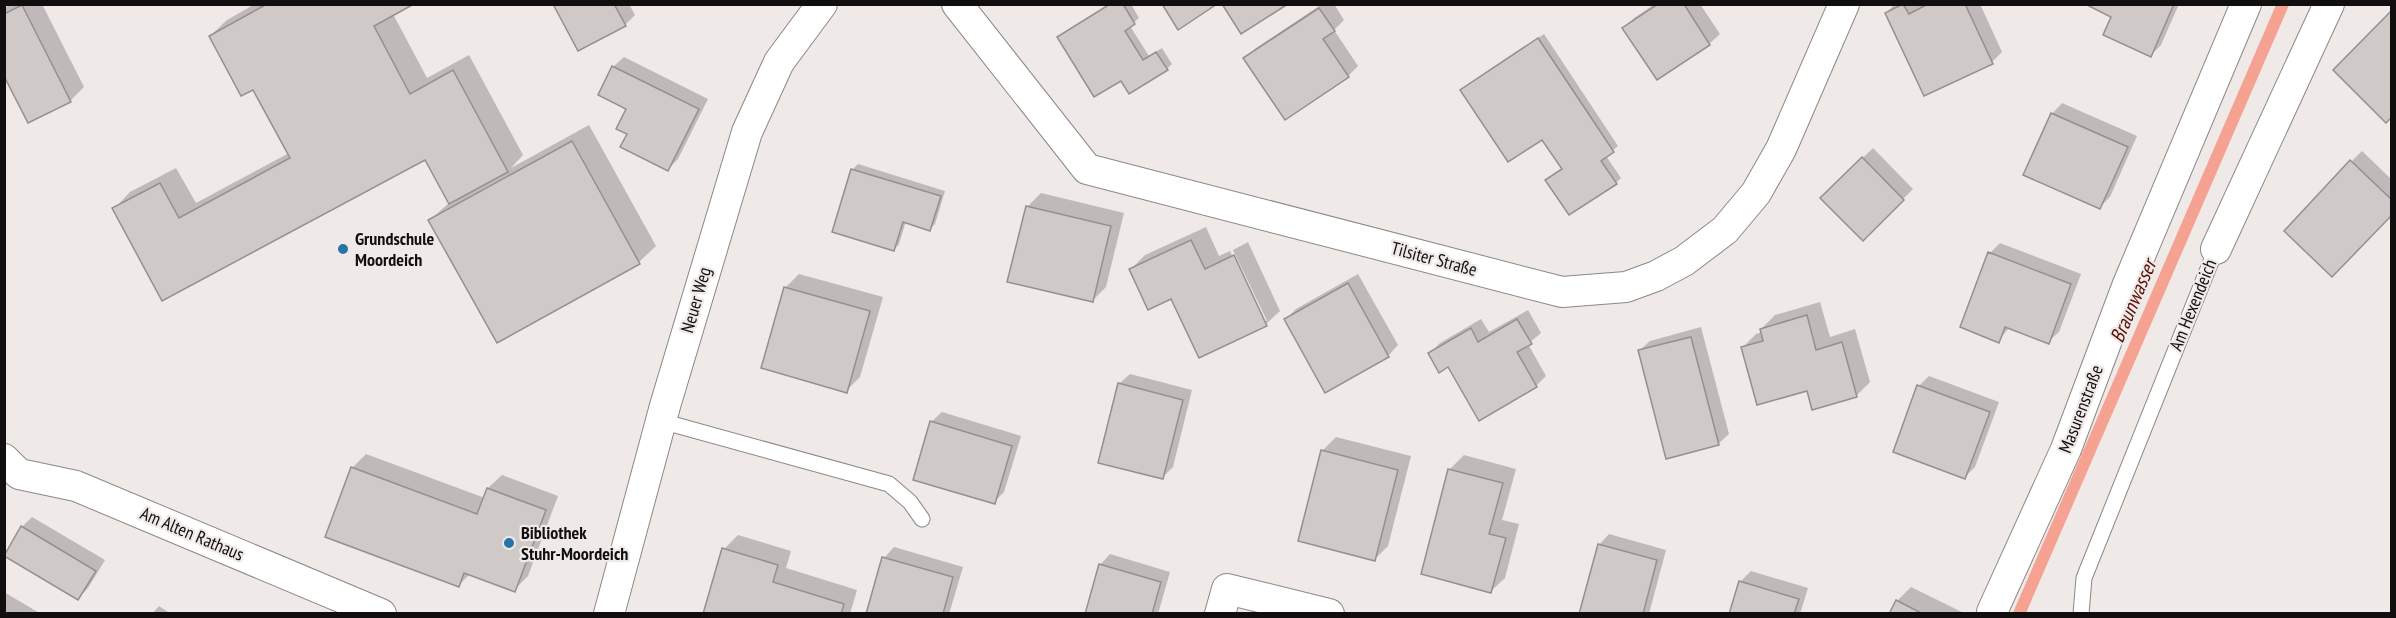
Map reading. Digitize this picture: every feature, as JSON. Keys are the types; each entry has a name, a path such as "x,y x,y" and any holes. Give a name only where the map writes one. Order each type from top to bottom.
{"street":[{"name":"Neuer Weg","path":"609,614 661,421 747,132 779,62 822,4"},
{"name":"Tilsiter Straße","path":"957,4 1087,169 1562,292 1626,287 1656,276 1684,261 1725,230 1756,193 1781,149 1844,4"},
{"name":"Masurenstraße","path":"1992,612 2066,449 2128,284 2246,4"},
{"name":"Am Hexendeich","path":"2216,249 2329,4"},
{"name":"Am Alten Rathaus","path":"9,471 76,486 381,614"},
{"path":"1220,614 1227,590 1329,614"}],"lane":[{"name":"Am Hexendeich","path":"2080,614 2084,578 2216,249"},
{"path":"661,421 889,484 910,502 922,519"}],"building":[{"path":"267,4 414,4 374,26 410,94 453,70 508,172 449,204 425,160 162,301 112,208 160,183 179,218 290,158 253,90 241,96 209,36"},
{"path":"553,4 614,4 626,26 578,51"},
{"path":"1110,4 1123,4 1135,24 1125,31 1143,60 1156,52 1168,70 1129,94 1121,81 1094,97 1057,37"},
{"path":"1162,4 1217,4 1178,30"},
{"path":"1222,4 1288,4 1241,34"},
{"path":"1658,4 1684,4 1710,45 1657,80 1622,28"},
{"path":"1903,4 1909,14 1928,4 1965,4 1993,64 1924,96 1885,13"},
{"path":"2085,4 2174,4 2151,57 2103,35 2111,17"},
{"path":"22,5 71,102 28,123 4,76 4,14"},
{"path":"1319,8 1335,31 1323,39 1349,77 1285,120 1243,58"},
{"path":"2392,10 2392,117 2386,123 2333,70"},
{"path":"1538,38 1614,152 1601,161 1617,184 1569,215 1545,180 1562,169 1542,140 1508,162 1460,90"},
{"path":"612,66 699,109 668,171 620,147 627,134 616,129 626,109 598,95"},
{"path":"2051,113 2128,147 2100,209 2023,175"},
{"path":"572,141 640,264 497,343 428,220"},
{"path":"1862,157 1904,200 1863,241 1820,198"},
{"path":"2350,160 2392,200 2392,215 2332,277 2284,231"},
{"path":"851,169 941,196 930,231 903,222 894,251 832,232"},
{"path":"1026,206 1111,226 1093,302 1007,282"},
{"path":"1191,240 1205,269 1234,255 1267,326 1199,358 1171,299 1148,310 1129,269"},
{"path":"1988,252 2071,284 2049,344 2005,327 1999,343 1960,327"},
{"path":"1348,283 1389,357 1325,393 1284,319"},
{"path":"784,287 870,311 847,393 761,368"},
{"path":"1807,315 1816,350 1842,342 1857,397 1812,410 1807,391 1757,405 1741,347 1763,341 1760,329"},
{"path":"1517,319 1532,344 1517,352 1537,387 1479,421 1448,367 1439,373 1428,353 1471,328 1478,342"},
{"path":"1691,337 1719,445 1666,459 1638,350"},
{"path":"1118,383 1183,400 1163,479 1098,463"},
{"path":"1917,385 1990,412 1965,479 1893,452"},
{"path":"930,421 1012,446 995,504 913,480"},
{"path":"1321,450 1398,470 1375,561 1298,541"},
{"path":"351,467 477,514 487,488 546,510 515,592 464,573 459,587 325,537"},
{"path":"1448,469 1503,483 1489,534 1506,538 1491,593 1421,574"},
{"path":"21,526 96,571 78,600 4,556"},
{"path":"1598,544 1657,560 1643,614 1579,614"},
{"path":"722,548 778,565 773,582 844,604 841,614 703,614"},
{"path":"882,557 953,577 943,614 866,614"},
{"path":"1099,564 1161,582 1152,614 1085,614"},
{"path":"1739,581 1799,599 1794,614 1729,614"},
{"path":"1896,600 1923,614 1889,614"}],"waterway":[{"name":"Braunwasser","path":"2019,614 2283,4"}],"place":[{"name":"Grundschule Moordeich","path":"343,249"},
{"name":"Bibliothek Stuhr-Moordeich","path":"509,543"}]}
